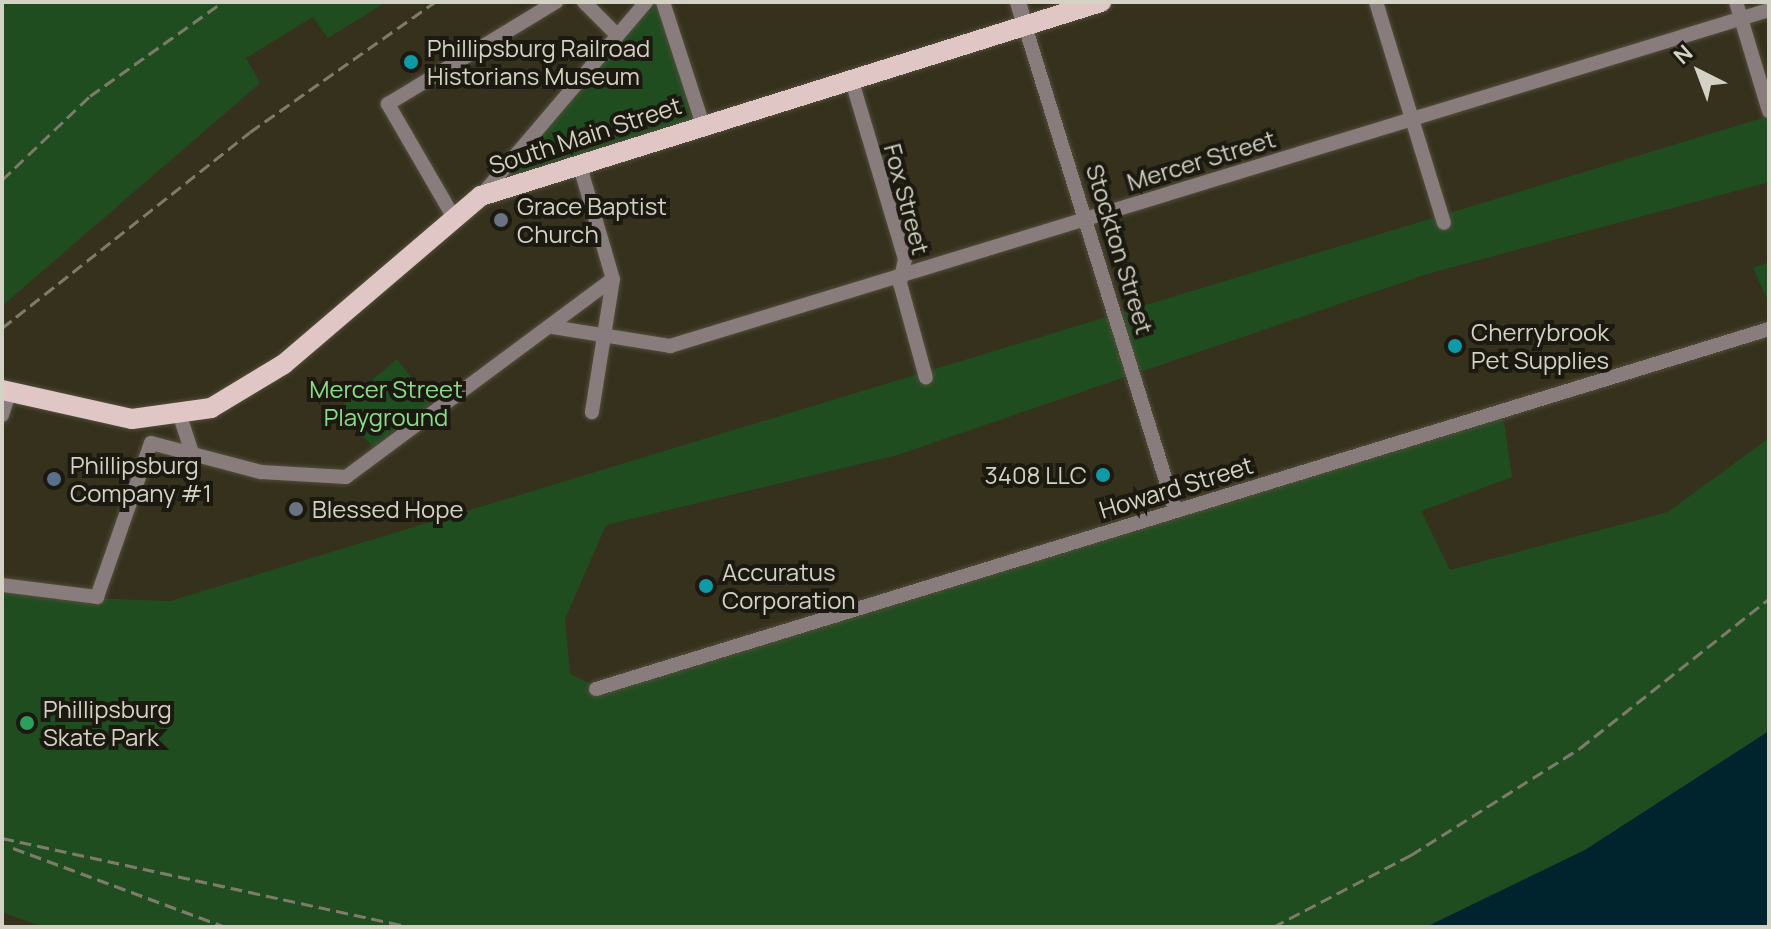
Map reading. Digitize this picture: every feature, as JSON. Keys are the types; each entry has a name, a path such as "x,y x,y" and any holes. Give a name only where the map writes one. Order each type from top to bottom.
{"main road":[{"name":"South Main Street","path":"6,390 114,418 180,416 236,397 284,364 481,196 1101,2"}],"street":[{"path":"454,218 388,104 556,2"},
{"path":"584,2 617,35"},
{"path":"481,196 646,2"},
{"path":"663,2 703,125"},
{"name":"Stockton Street","path":"1018,2 1175,510"},
{"path":"1376,2 1444,223"},
{"path":"1736,2 1769,111"},
{"name":"Mercer Street","path":"552,327 670,346 1769,10"},
{"name":"Fox Street","path":"851,78 905,259 901,277 926,378"},
{"path":"579,163 613,279 592,412"},
{"path":"2,585 97,597 149,447 191,449 261,472 346,477 613,279"},
{"name":"Howard Street","path":"596,689 1769,329"},
{"path":"2,415 6,390"},
{"path":"180,416 191,449"}],"green space":[{"path":"2,2 386,2 328,38 313,17 246,58 260,83 2,306"},
{"path":"646,2 660,2 703,125 481,196"},
{"path":"1769,116 1769,182 1427,274 897,455 606,525 565,619 570,674 606,691 1502,410 1512,477 1421,511 1450,570 1668,512 1769,438 1769,731 1585,850 1426,927 43,927 2,912 2,582 52,597 170,601"},
{"path":"1769,262 1769,303 1753,268"},
{"name":"Mercer Street Playground","path":"397,359 431,404 373,447 337,410"}],"water":[{"path":"1769,731 1769,927 1426,927 1585,850"}],"railway":[{"path":"2,180 90,96 223,2"},
{"path":"2,328 250,132 435,2"},
{"path":"1273,927 1411,855 1580,748 1769,599"},
{"path":"2,838 411,927"},
{"path":"13,848 225,927"}],"place":[{"name":"Phillipsburg Railroad Historians Museum","path":"411,62"},
{"name":"Grace Baptist Church","path":"501,220"},
{"name":"Cherrybrook Pet Supplies","path":"1455,346"},
{"name":"3408 LLC","path":"1103,475"},
{"name":"Phillipsburg Company #1","path":"54,479"},
{"name":"Blessed Hope","path":"296,509"},
{"name":"Accuratus Corporation","path":"706,586"},
{"name":"Phillipsburg Skate Park","path":"27,723"}]}
